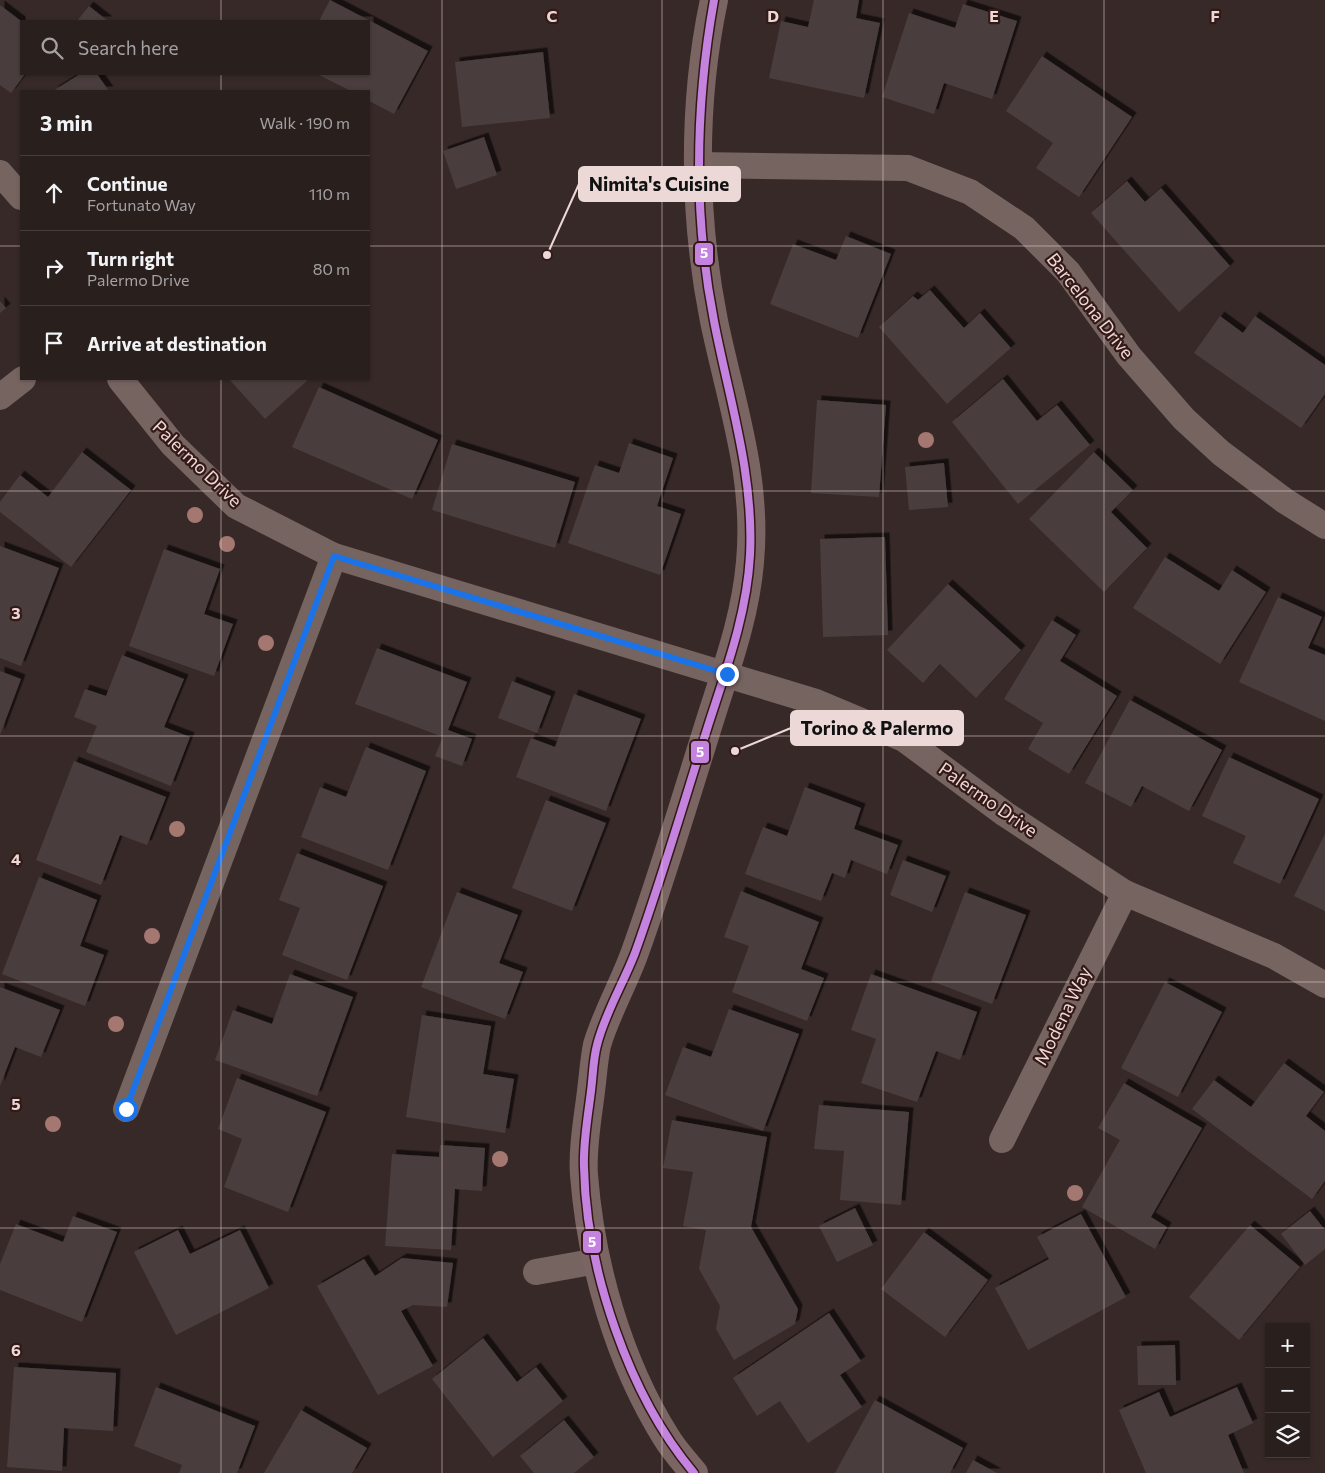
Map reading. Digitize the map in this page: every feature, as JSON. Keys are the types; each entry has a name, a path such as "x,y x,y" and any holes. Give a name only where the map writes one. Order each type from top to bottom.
{"street":[{"path":"694,1473 666,1438 634,1375 613,1320 597,1261 584,1172 598,1045 656,894 708,727 727,674 750,563 751,506 744,442 714,319 702,231 698,164 701,82 714,0"},
{"name":"Barcelona Drive","path":"698,164 908,168 970,192 1024,228 1068,272 1129,356 1184,419 1221,453 1285,501 1325,526"},
{"path":"0,173 20,196"},
{"path":"0,397 22,380"},
{"name":"Palermo Drive","path":"121,380 172,445 236,506 334,556 816,702 904,739 1005,814 1125,893 1274,956 1325,985"},
{"path":"126,1109 334,556"},
{"name":"Modena Way","path":"1002,1140 1125,893"},
{"path":"536,1272 597,1261"}],"building":[{"path":"330,0 368,20 320,20"},
{"path":"814,0 859,0 856,18 880,23 864,98 769,78 781,21 808,27"},
{"path":"963,4 1017,21 992,99 944,83 934,114 882,97 909,13 955,28"},
{"path":"0,5 20,20 20,75 24,75 11,93 0,85"},
{"path":"89,6 107,20 78,20"},
{"path":"370,21 428,51 394,114 370,102 370,90 349,90 319,75 370,75"},
{"path":"543,52 550,118 462,127 455,62"},
{"path":"1042,56 1132,117 1079,197 1036,168 1053,143 1006,111"},
{"path":"78,75 98,75 108,90 55,90"},
{"path":"484,137 497,175 456,189 443,151"},
{"path":"1127,181 1145,202 1161,188 1230,266 1179,312 1091,213"},
{"path":"846,236 891,254 858,338 770,304 793,244 836,260"},
{"path":"930,290 964,328 980,313 1011,348 947,404 879,327 913,296 918,300"},
{"path":"0,301 6,308 0,313"},
{"path":"1220,316 1243,333 1255,316 1325,365 1325,394 1301,428 1194,353"},
{"path":"1003,379 1037,421 1057,405 1090,445 1018,504 952,422"},
{"path":"230,380 308,380 265,419"},
{"path":"319,387 438,440 412,499 292,447"},
{"path":"817,400 886,405 879,497 811,493"},
{"path":"629,443 673,458 657,506 681,514 660,575 568,543 595,465 619,473"},
{"path":"452,444 575,482 555,548 432,510"},
{"path":"82,452 131,490 71,567 0,512 0,502 20,475 48,497"},
{"path":"1094,452 1133,490 1111,512 1147,548 1104,592 1029,519"},
{"path":"944,463 948,507 909,510 905,467"},
{"path":"885,537 888,635 823,637 820,539"},
{"path":"0,546 59,568 21,666 0,658"},
{"path":"164,549 220,569 204,614 233,624 214,676 129,646"},
{"path":"1165,557 1219,591 1232,570 1266,592 1220,664 1133,608"},
{"path":"948,584 1021,650 976,698 940,664 923,683 887,650"},
{"path":"1278,597 1322,617 1308,648 1325,655 1325,721 1239,682"},
{"path":"1052,620 1076,635 1060,661 1117,696 1069,774 1028,749 1043,723 1004,699"},
{"path":"377,648 467,682 448,730 472,739 462,766 435,756 443,737 355,704"},
{"path":"122,655 184,679 164,727 190,737 171,786 86,752 97,726 74,717 85,689 106,696"},
{"path":"0,671 21,679 0,735"},
{"path":"512,681 551,696 537,733 498,718"},
{"path":"574,694 641,719 606,811 516,777 531,738 555,747"},
{"path":"1130,700 1222,750 1189,811 1142,786 1131,807 1085,783"},
{"path":"366,747 426,771 388,870 301,837 320,787 346,797"},
{"path":"1229,757 1319,799 1280,884 1233,863 1246,836 1202,816"},
{"path":"74,761 166,797 147,845 120,835 101,885 36,860"},
{"path":"805,787 861,808 854,829 898,845 887,874 851,860 845,878 832,873 821,901 745,874 763,827 787,836"},
{"path":"546,800 606,823 572,911 512,888"},
{"path":"1325,834 1325,911 1294,896"},
{"path":"297,853 383,886 347,980 282,955 300,908 279,900"},
{"path":"903,860 946,876 932,912 890,895"},
{"path":"39,877 97,900 80,946 104,955 85,1006 2,974"},
{"path":"741,891 819,922 801,969 824,978 807,1021 732,992 749,946 724,937"},
{"path":"457,892 518,915 499,963 523,972 505,1019 421,987"},
{"path":"965,892 1026,915 992,1004 931,981"},
{"path":"290,974 353,997 317,1096 215,1060 233,1010 272,1024"},
{"path":"871,974 977,1012 960,1060 936,1051 917,1102 861,1083 876,1039 851,1030"},
{"path":"1165,982 1222,1012 1178,1097 1121,1068"},
{"path":"0,987 60,1010 41,1057 15,1047 0,1086"},
{"path":"729,1009 799,1034 763,1131 665,1095 683,1047 711,1057"},
{"path":"422,1015 491,1026 483,1074 514,1079 505,1133 406,1117"},
{"path":"1284,1063 1324,1092 1306,1116 1325,1131 1325,1181 1312,1199 1192,1109 1214,1080 1251,1107"},
{"path":"237,1078 326,1112 288,1212 224,1187 242,1139 218,1129"},
{"path":"1124,1083 1202,1128 1151,1217 1167,1227 1155,1249 1082,1207 1120,1140 1098,1128"},
{"path":"819,1105 909,1112 901,1205 840,1200 844,1151 814,1149"},
{"path":"672,1120 767,1137 751,1227 798,1309 795,1324 734,1360 716,1329 720,1306 699,1269 706,1230 683,1226 693,1172 663,1168"},
{"path":"440,1145 485,1148 482,1191 455,1189 451,1250 385,1246 392,1154 439,1157"},
{"path":"855,1208 873,1245 837,1262 819,1226"},
{"path":"1310,1211 1325,1230 1325,1249 1305,1265 1281,1234"},
{"path":"1081,1214 1126,1297 1028,1350 995,1288 1049,1259 1037,1237"},
{"path":"73,1216 117,1232 82,1322 0,1290 0,1264 16,1224 63,1242"},
{"path":"1250,1225 1300,1267 1239,1340 1189,1297"},
{"path":"178,1230 190,1254 240,1230 269,1288 176,1335 134,1252"},
{"path":"924,1232 988,1280 945,1337 881,1289"},
{"path":"402,1258 453,1263 447,1307 413,1305 401,1311 433,1366 378,1395 317,1286 364,1259 375,1276"},
{"path":"829,1313 861,1361 840,1375 862,1407 808,1443 780,1401 757,1416 733,1378"},
{"path":"483,1338 517,1382 536,1367 563,1401 493,1457 432,1379"},
{"path":"1175,1345 1176,1385 1138,1385 1137,1346"},
{"path":"14,1367 116,1373 113,1431 64,1428 62,1471 7,1467"},
{"path":"156,1387 255,1426 237,1473 179,1473 182,1465 134,1446"},
{"path":"1237,1387 1253,1423 1228,1435 1244,1473 1146,1473 1119,1410 1159,1392 1170,1417"},
{"path":"875,1400 963,1448 950,1473 835,1473"},
{"path":"301,1410 367,1448 352,1473 264,1473"},
{"path":"564,1420 594,1457 574,1473 534,1473 520,1456"},
{"path":"973,1460 997,1473 966,1473"}],"transit line":[{"name":"5","path":"694,1473 671,1442 650,1407 631,1369 615,1329 593,1247 587,1206 584,1158 594,1062 600,1033 635,953 664,868 735,642 748,577 750,555 748,495 739,437 714,321 702,241 699,160 700,120 703,80 714,0"}],"place":[{"name":"Nimita's Cuisine","path":"547,255"},
{"name":"Torino & Palermo","path":"735,751"}],"route":[{"path":"126,1109 334,556 727,674"}]}
